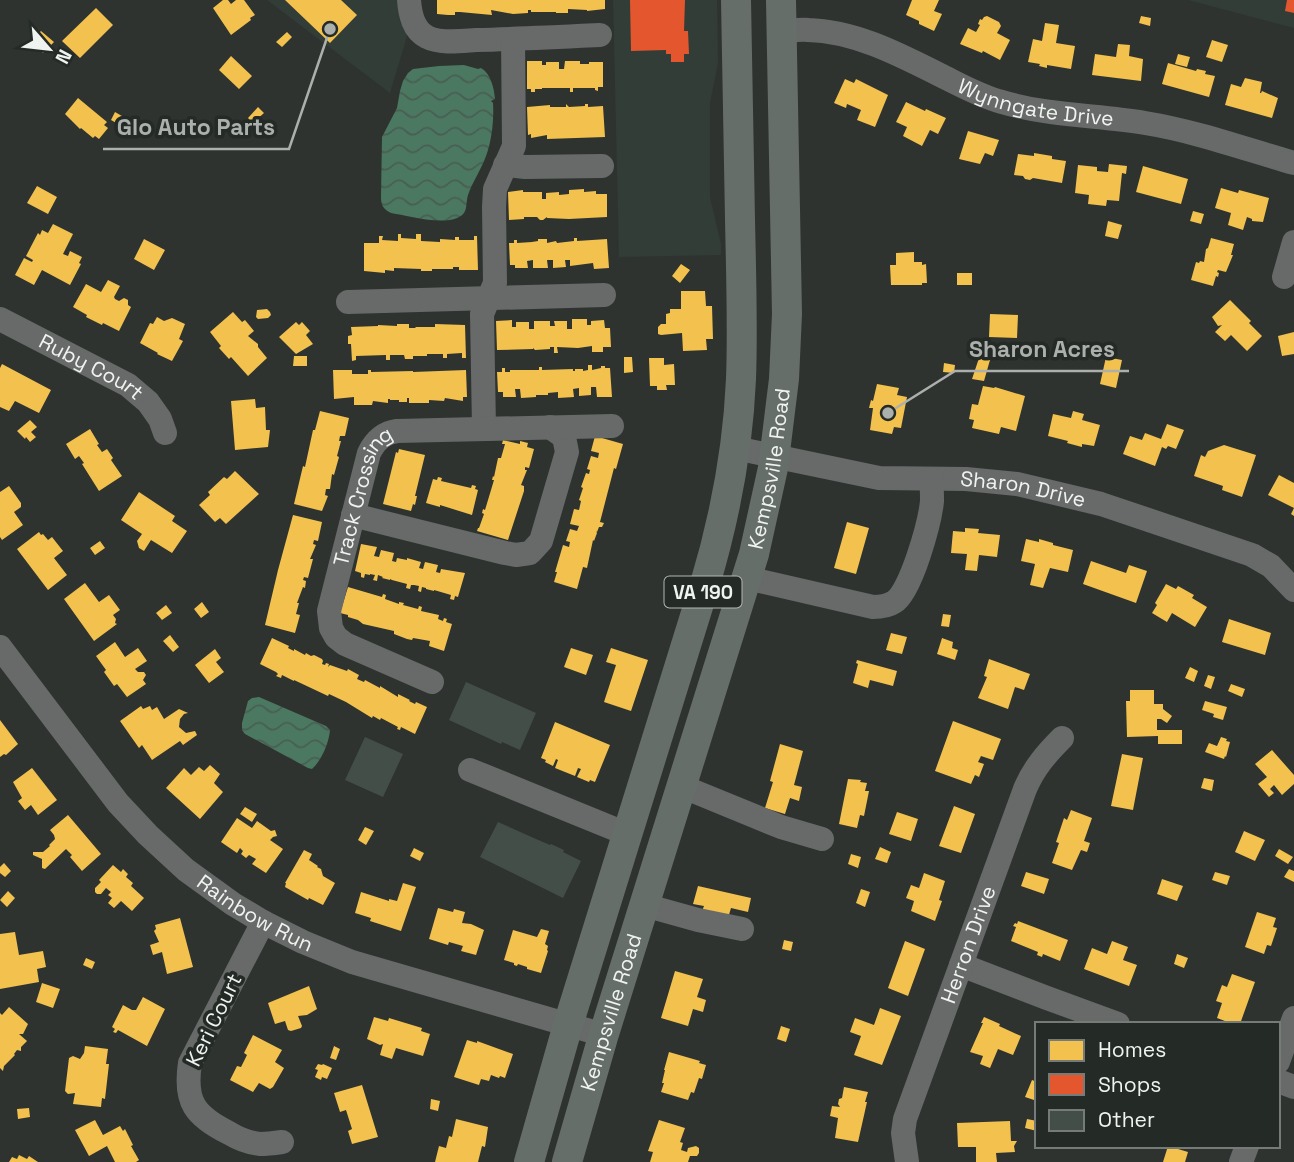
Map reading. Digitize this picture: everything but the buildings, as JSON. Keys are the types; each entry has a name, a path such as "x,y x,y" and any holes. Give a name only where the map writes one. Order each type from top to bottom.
{"main road":[{"name":"Kempsville Road","path":"529,1162 568,1025 714,555 729,486 741,379 736,0"},
{"name":"Kempsville Road","path":"567,1162 644,905 747,578 775,456 784,379 787,314 781,0"}],"street":[{"path":"409,0 412,20 427,37 456,41 600,36"},
{"name":"Wynngate Drive","path":"782,32 808,30 861,40 1002,102 1048,113 1167,127 1294,163"},
{"path":"484,429 482,314 495,284 495,189 514,146 513,39"},
{"path":"505,165 602,166"},
{"path":"1284,277 1294,242"},
{"path":"348,302 604,295"},
{"name":"Ruby Court","path":"0,319 140,394 160,419 165,433"},
{"name":"Track Crossing","path":"432,682 345,644 336,637 331,628 330,611 369,453 373,446 384,435 397,430 612,426"},
{"path":"353,515 505,553 516,555 530,552 541,541 567,452 564,437 550,427"},
{"name":"Sharon Drive","path":"735,448 878,478 967,479 1017,484 1101,504 1252,555 1271,566 1294,590"},
{"path":"747,578 873,607 895,602 901,596 921,550 932,502 931,480"},
{"name":"Rainbow Run","path":"0,647 111,795 148,835 186,870 233,904 303,942 352,961 604,1035"},
{"name":"Herron Drive","path":"906,1162 903,1133 905,1119 1025,789 1043,757 1062,738"},
{"path":"470,770 627,834"},
{"path":"681,786 781,827 822,839"},
{"path":"644,905 742,929"},
{"name":"Keri Court","path":"263,922 190,1063 187,1080 193,1104 209,1124 242,1140 260,1144 282,1142"},
{"path":"961,965 1113,1022"},
{"path":"1280,1056 1294,1018"}],"shaded area":[{"path":"267,0 398,0 400,22 408,33 390,93"},
{"path":"613,0 717,0 718,63 710,103 710,197 721,255 619,257"},
{"path":"1188,0 1294,0 1294,28"}],"water":[{"path":"464,65 481,68 490,78 495,99 491,101 493,123 488,150 461,216 450,220 434,220 391,213 384,208 381,200 382,137 397,108 403,81 408,73 413,69"},
{"path":"259,697 330,730 324,751 312,769 242,730 248,701"}],"place":[{"name":"Glo Auto Parts","path":"330,29"},
{"name":"Sharon Acres","path":"888,413"}]}
